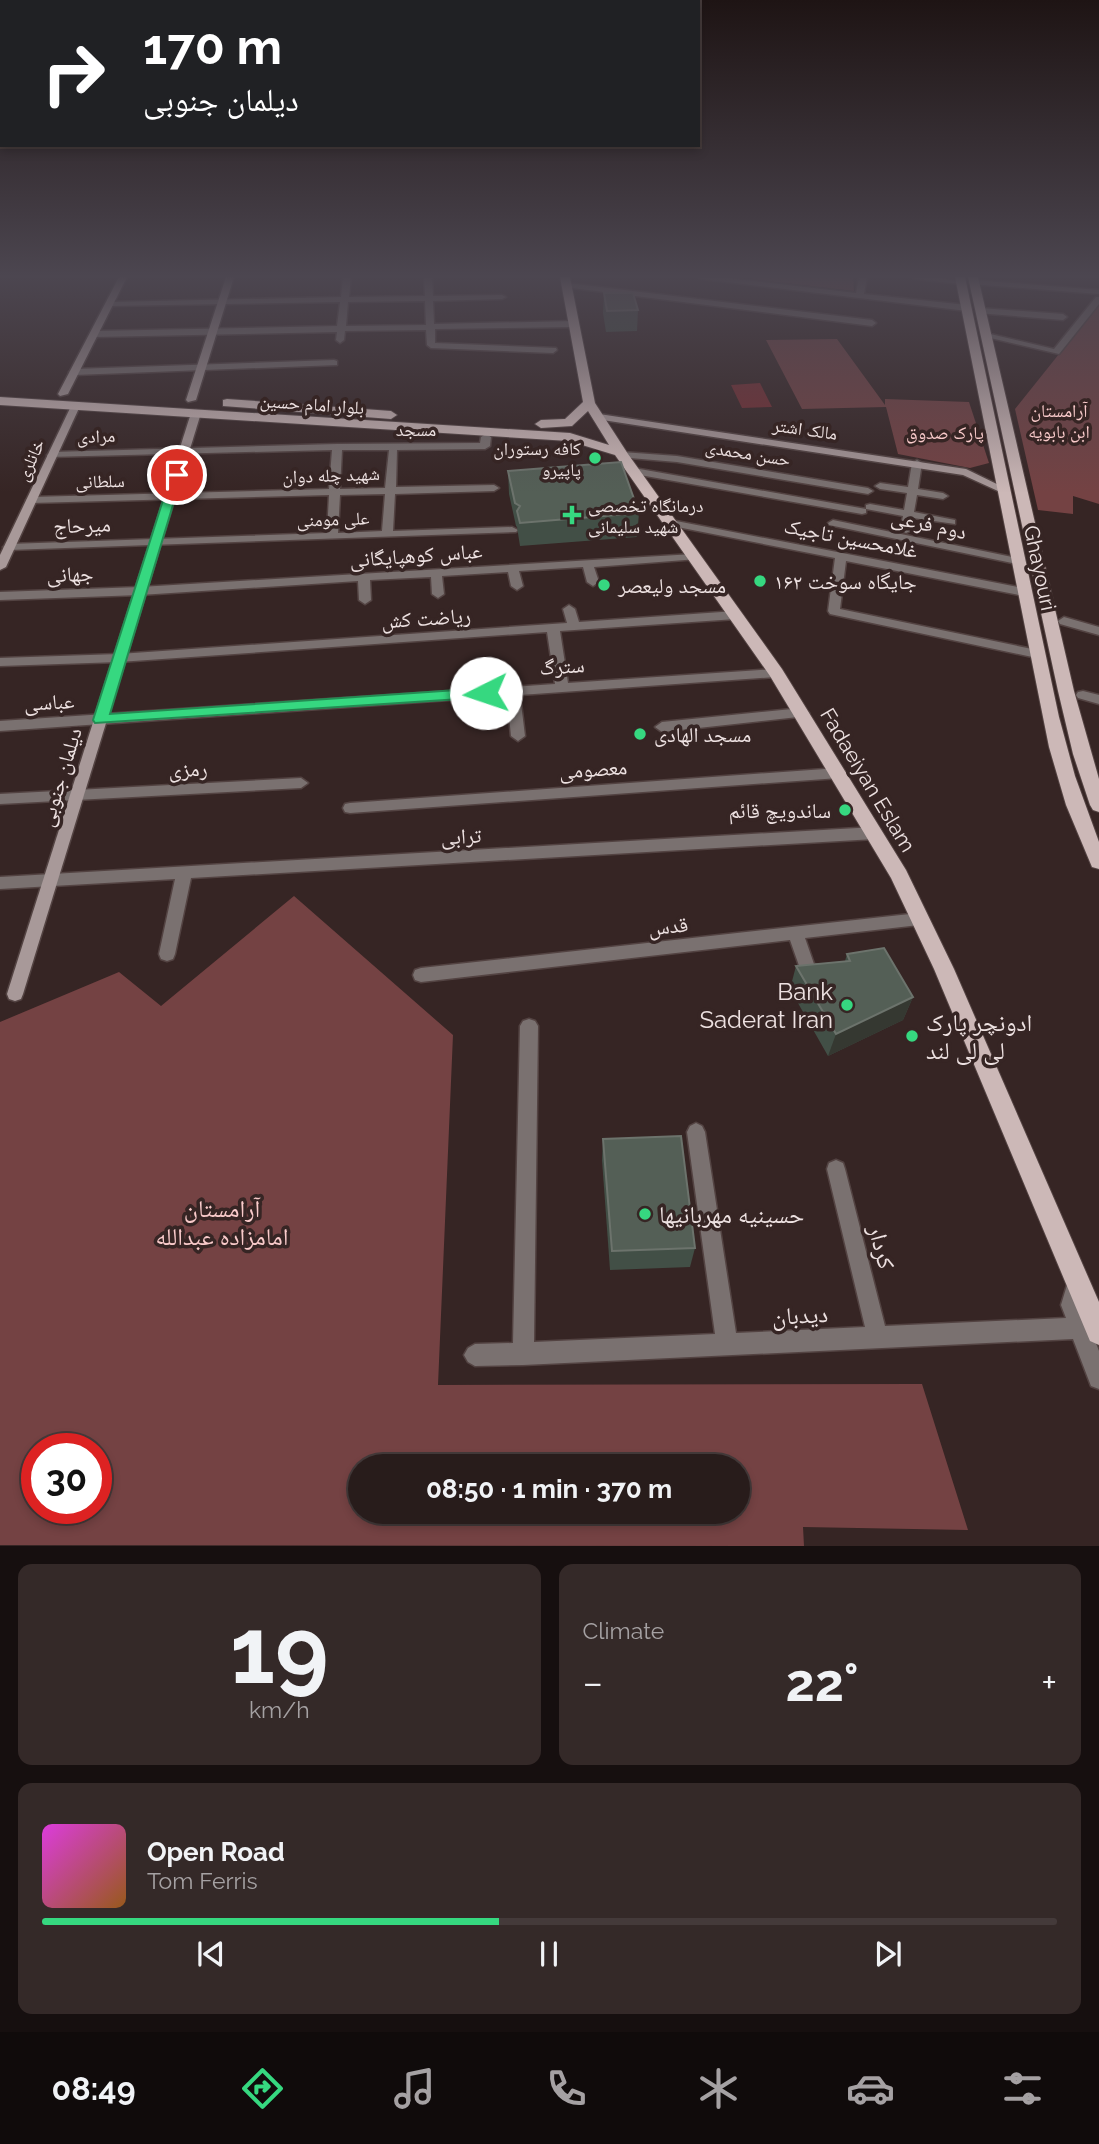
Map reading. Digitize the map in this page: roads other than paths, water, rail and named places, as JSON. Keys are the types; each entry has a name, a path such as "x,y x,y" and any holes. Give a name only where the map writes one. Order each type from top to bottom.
{"main road":[{"name":"Fadaeiyan Eslam","path":"579,349 589,403 633,474 671,523 776,673 875,833 944,969 1077,1281"},
{"name":"Ghayouri","path":"979,349 1002,489 1037,654 1071,795 1099,862"},
{"name":"Ghayouri","path":"989,349 1066,691 1082,754 1099,805"},
{"name":"بلوار امام حسین","path":"0,390 193,407 569,430 621,454"},
{"name":"بلوار امام حسین","path":"0,401 75,406 193,407"},
{"path":"569,430 589,403"}],"street":[{"path":"63,394 86,349"},
{"name":"دیلمان جنوبی","path":"15,994 184,451 207,349"},
{"path":"532,349 553,350"},
{"path":"74,372 334,363"},
{"name":"خانلری","path":"0,567 75,406"},
{"name":"مالک اشتر","path":"599,417 917,463 966,472 1002,489"},
{"name":"مسجد","path":"337,447 485,446 486,437"},
{"path":"332,536 337,447"},
{"name":"مرادی","path":"52,455 337,447"},
{"path":"387,535 388,490 393,451"},
{"name":"حسن محمدی","path":"621,454 677,459 868,491"},
{"path":"906,530 917,463"},
{"path":"633,474 951,522"},
{"path":"880,486 943,496"},
{"name":"شهید چله دوان","path":"169,498 494,488"},
{"name":"سلطانی","path":"31,500 169,498"},
{"name":"غلامحسین تاجیک","path":"671,523 1024,592"},
{"name":"دوم فرعی","path":"832,523 1017,561"},
{"name":"علی مومنی","path":"156,542 512,530"},
{"name":"میرحاج","path":"9,547 156,542"},
{"path":"841,556 834,611 1037,654"},
{"name":"عباس کوهپایگانی","path":"141,591 694,557"},
{"path":"587,564 593,582"},
{"path":"513,568 517,586"},
{"path":"436,573 438,594"},
{"path":"364,577 365,600"},
{"name":"جهانی","path":"0,596 141,591"},
{"path":"569,609 574,627"},
{"name":"ریاضت کش","path":"0,662 119,658 360,635 574,627 736,615"},
{"path":"1064,621 1099,631"},
{"path":"553,628 562,688"},
{"name":"سترگ","path":"100,720 776,673"},
{"path":"513,691 518,736"},
{"path":"1083,695 1099,700"},
{"path":"662,727 802,713"},
{"name":"عباسی","path":"0,726 100,720"},
{"name":"معصومی","path":"350,808 839,773"},
{"name":"رمزی","path":"0,799 301,783"},
{"name":"ترابی","path":"0,883 875,833"},
{"path":"167,954 184,873"},
{"name":"قدس","path":"421,975 919,919"},
{"path":"795,933 809,972 831,969"},
{"path":"523,1354 528,1026"},
{"path":"696,1132 727,1345"},
{"name":"کردار","path":"836,1170 878,1338"},
{"path":"1077,1281 1071,1305 1089,1330 1099,1378"},
{"name":"دیدبان","path":"475,1355 1089,1330"}],"place":[{"name":"کافه رستوران پاپیرو","path":"595,458"},
{"name":"درمانگاه تخصصی شهید سلیمانی","path":"572,515"},
{"name":"جایگاه سوخت ۱۶۲","path":"760,581"},
{"name":"مسجد ولیعصر","path":"604,585"},
{"name":"مسجد الهادی","path":"640,734"},
{"name":"ساندویچ قائم","path":"845,810"},
{"name":"Bank Saderat Iran","path":"847,1005"},
{"name":"ادونچر پارک لی لی لند","path":"912,1036"},
{"name":"حسینیه مهربانیها","path":"645,1214"}],"park label":[{"name":"آرامستان ابن بابویه","path":"1059,420"},
{"name":"پارک صدوق","path":"945,432"},
{"name":"آرامستان امامزاده عبدالله","path":"222,1222"}]}
